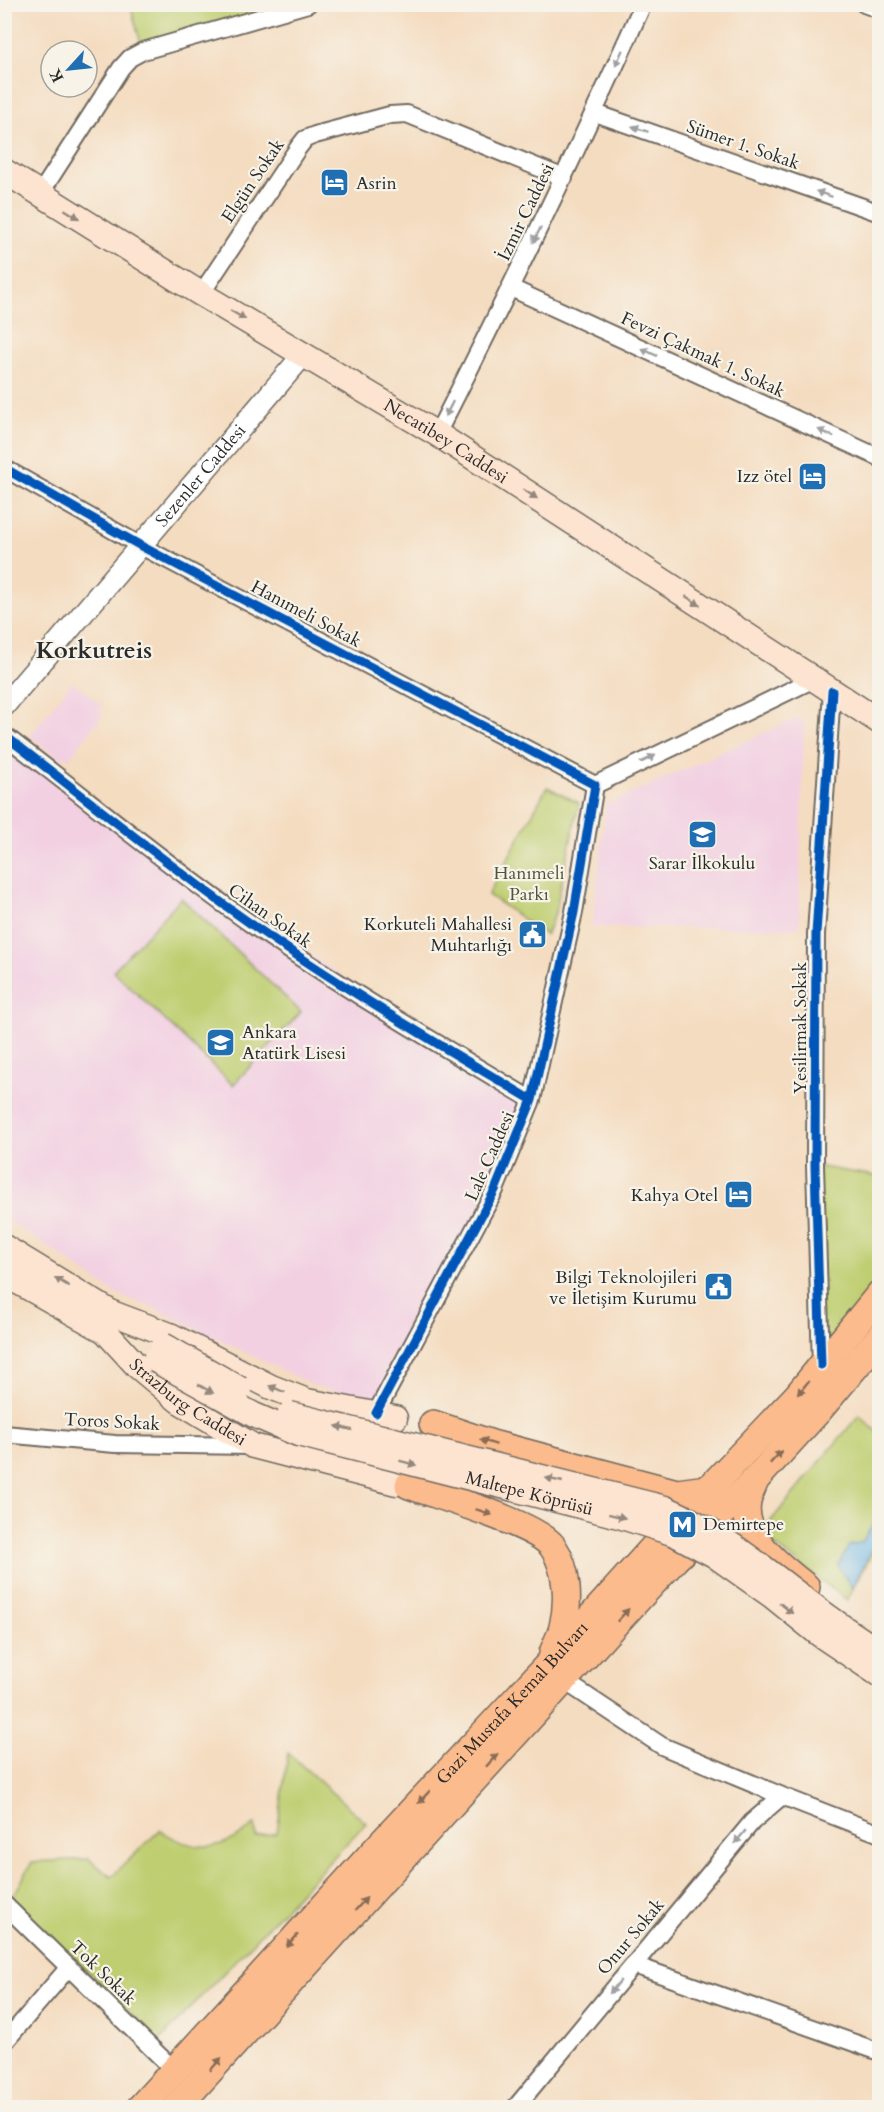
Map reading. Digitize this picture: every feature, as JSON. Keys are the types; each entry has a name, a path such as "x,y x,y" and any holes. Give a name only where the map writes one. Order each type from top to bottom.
{"main road":[{"name":"Necatibey Caddesi","path":"4,171 201,294 437,434 879,722"},
{"name":"Strazburg Caddesi","path":"4,1246 109,1322 137,1366 179,1401 253,1446 403,1484"},
{"name":"Strazburg Caddesi","path":"4,1274 109,1322 170,1335 271,1387 299,1398 385,1416"},
{"name":"Gazi Mustafa Kemal Bulvarı","path":"176,2108 555,1673 707,1489 798,1395 879,1294"},
{"path":"109,1322 159,1352"},
{"name":"Gazi Mustafa Kemal Bulvarı","path":"140,2108 378,1846 755,1480 817,1412 879,1337"},
{"name":"Maltepe Köprüsü","path":"159,1352 302,1418 622,1496 674,1511 725,1538 831,1619 879,1652"},
{"name":"Maltepe Köprüsü","path":"159,1352 254,1416 298,1434 619,1516 675,1534 714,1555 772,1596 819,1634 879,1675"},
{"path":"555,1673 563,1627 566,1589 562,1566 552,1545 511,1521 387,1477 379,1468 375,1457 375,1445 378,1434 385,1425 385,1416 415,1415 433,1424 492,1444 677,1493 707,1489"},
{"path":"403,1484 419,1484 429,1480 443,1463 444,1442 433,1424"},
{"path":"755,1480 747,1503 748,1522 760,1545 781,1566 844,1618 879,1640"}],"street":[{"path":"40,194 121,68 130,58 143,51 308,4"},
{"name":"İzmir Caddesi","path":"437,434 564,178 643,4"},
{"path":"864,4 879,10"},
{"name":"Sümer 1. Sokak","path":"595,113 879,213"},
{"name":"Elgün Sokak","path":"201,294 298,148 305,140 315,135 390,115 407,114 564,178"},
{"name":"Fevzi Çakmak 1. Sokak","path":"511,288 879,458"},
{"name":"Sezenler Caddesi","path":"4,706 304,354"},
{"name":"Hanımeli Sokak","path":"4,468 141,546 595,785"},
{"path":"595,785 823,685"},
{"name":"Yesilirmak Sokak","path":"821,1365 815,1166 816,934 823,685"},
{"name":"Cihan Sokak","path":"4,735 156,855 253,926 341,985 532,1100"},
{"name":"Lale Caddesi","path":"385,1416 495,1190 532,1100 574,912 595,785"},
{"name":"Toros Sokak","path":"4,1434 115,1444 253,1446"},
{"path":"555,1673 662,1746 879,1834"},
{"name":"Onur Sokak","path":"515,2108 752,1822 782,1796"},
{"name":"Tok Sokak","path":"4,1904 174,2070"},
{"path":"634,1965 879,2052"},
{"path":"4,2043 69,1967"}],"shaded area":[{"path":"72,682 103,706 99,711 103,714 69,759 65,756 61,760 30,736"},
{"name":"Sarar İlkokulu","path":"797,718 804,722 799,928 592,927 606,805"},
{"name":"Ankara Atatürk Lisesi","path":"15,743 156,855 532,1100 383,1400 315,1386 152,1307 118,1295 5,1218 4,755"}],"green space":[{"path":"130,4 308,5 143,51"},
{"name":"Hanımeli Parkı","path":"547,787 579,803 555,913 546,935 488,895"},
{"path":"181,898 301,1012 233,1085 113,971"},
{"path":"815,1166 880,1177 879,1294 821,1365"},
{"path":"859,1415 879,1434 879,1541 847,1600 760,1534"},
{"path":"288,1753 366,1823 159,2041 12,1899 32,1862 89,1859 111,1877 160,1830 173,1838 197,1846 221,1844 232,1840 255,1824 256,1837 277,1833"}],"water":[{"path":"879,1515 879,1535 852,1588 838,1566 849,1546 862,1542"}],"cycle path":[{"path":"4,468 141,546 595,785 574,912 532,1100 495,1190 376,1413"},
{"path":"821,1365 815,1166 816,934 832,691"},
{"path":"4,735 159,856 254,926 357,994 532,1100"}],"place":[{"name":"Asrin","path":"335,183"},
{"name":"Izz ötel","path":"813,476"},
{"name":"Sarar İlkokulu","path":"702,834"},
{"name":"Korkuteli Mahallesi Muhtarlığı","path":"533,934"},
{"name":"Ankara Atatürk Lisesi","path":"221,1042"},
{"name":"Kahya Otel","path":"739,1195"},
{"name":"Bilgi Teknolojileri ve İletişim Kurumu","path":"718,1287"},
{"name":"Demirtepe","path":"682,1524"}],"district":[{"name":"Korkutreis","path":"94,650"}]}
